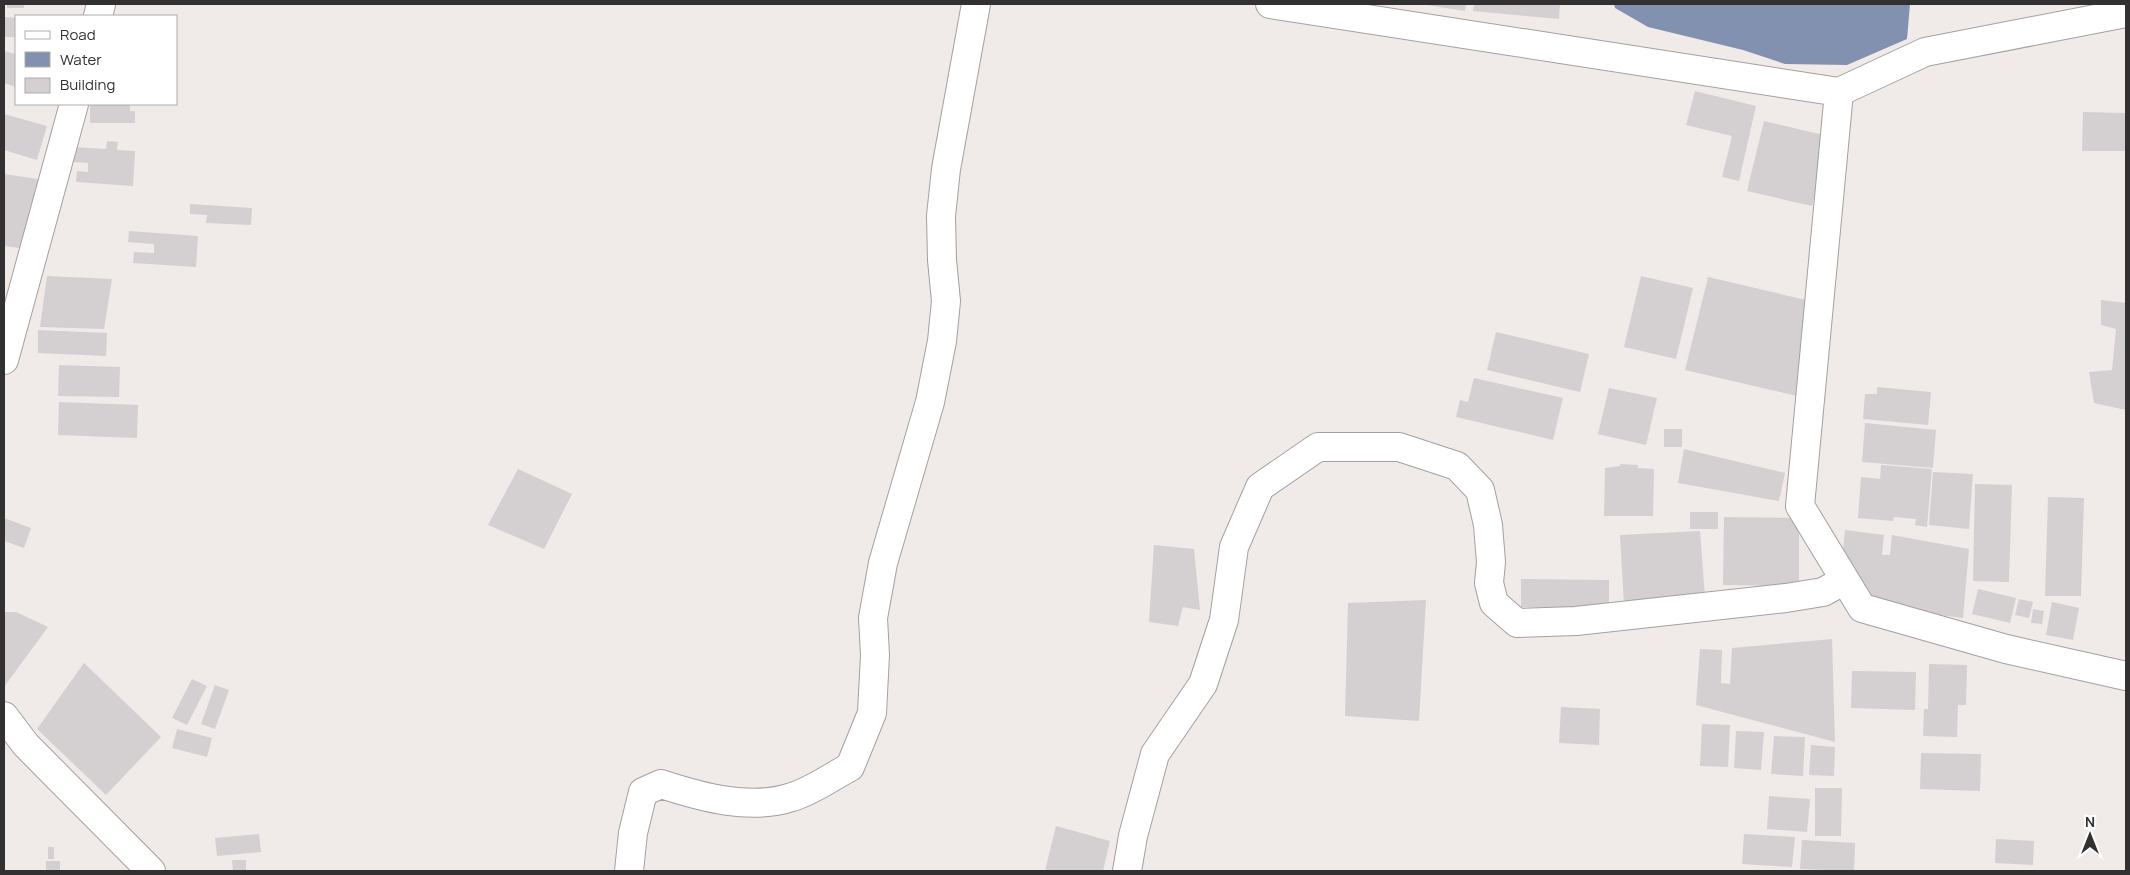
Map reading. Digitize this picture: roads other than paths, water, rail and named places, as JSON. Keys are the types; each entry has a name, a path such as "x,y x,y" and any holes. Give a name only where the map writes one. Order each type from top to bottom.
{"street":[{"path":"629,871 633,833 643,792 661,784 700,796 755,803 792,797 850,767 872,713 875,655 873,618 881,572 930,402 942,341 946,301 942,260 941,216 946,170 976,4"},
{"path":"1270,4 1839,92 1926,52 2126,13"},
{"path":"1839,92 1800,506 1862,608 2006,649 2126,676"},
{"path":"4,360 74,105"},
{"path":"1127,871 1133,836 1155,754 1204,684 1224,620 1234,547 1260,488 1318,447 1399,447 1457,466 1480,490 1488,526 1489,583 1494,603 1518,623 1576,621 1786,598 1823,592 1845,580"},
{"path":"4,716 26,745 151,871"}],"water":[{"path":"1614,4 1910,4 1907,39 1847,65 1785,64 1743,50 1648,27 1615,8"}]}
